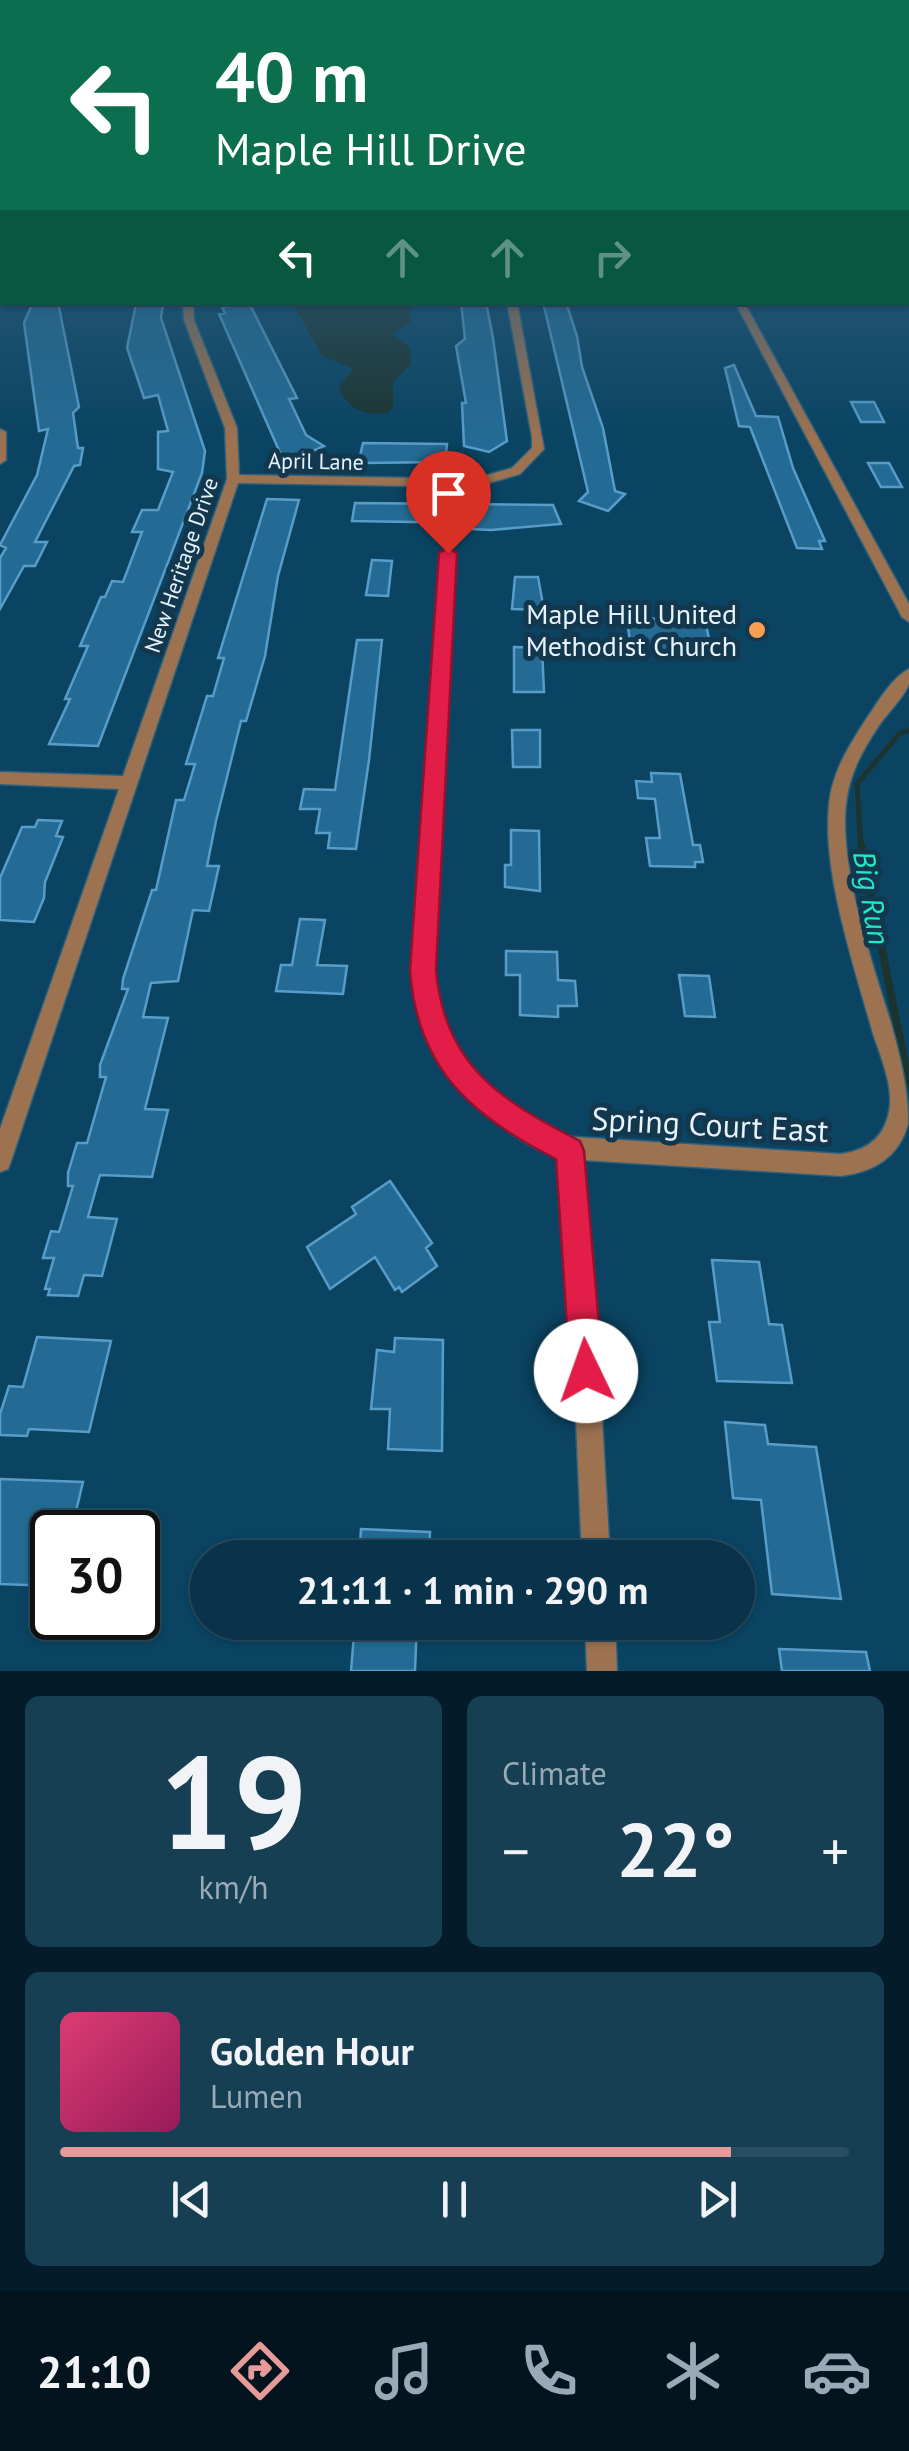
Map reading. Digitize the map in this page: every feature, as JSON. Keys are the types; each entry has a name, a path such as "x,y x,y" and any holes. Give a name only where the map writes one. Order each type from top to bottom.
{"street":[{"name":"New Heritage Drive","path":"0,1162 232,478 234,441 188,320 188,305"},
{"path":"513,305 538,437 538,449 516,471 532,480"},
{"path":"741,305 909,618"},
{"path":"0,432 0,460"},
{"name":"April Lane","path":"232,478 461,484 516,471"},
{"path":"448,553 423,970 426,1002 445,1054 475,1091 515,1123 570,1151 581,1259 595,1540"},
{"name":"Spring Court East","path":"570,1151 850,1164 879,1152 896,1134 901,1094 838,857 834,816 841,780 856,749 909,674"},
{"path":"0,778 128,784"},
{"path":"601,1640 602,1671"}],"shaded area":[{"path":"294,305 410,305 411,322 392,334 410,347 411,364 393,382 393,407 388,413 365,412 352,406 339,387 354,369 322,356"}],"building":[{"path":"32,305 59,305 79,407 73,413 78,448 83,448 80,465 74,466 35,542 47,542 35,566 24,566 0,609 0,558 6,548 0,545 37,475 48,429 39,431 24,323"},
{"path":"136,305 163,305 161,318 205,451 202,473 98,746 49,744 70,699 65,699 88,646 80,646 101,597 105,597 112,581 123,582 142,532 132,532 142,510 158,510 173,472 158,469 158,432 168,431 158,395 144,398 127,348"},
{"path":"250,305 297,398 289,399 306,435 324,446 285,464 219,314 225,313 222,307"},
{"path":"461,305 487,305 507,441 489,452 464,446 462,403 466,403 456,346 465,339"},
{"path":"544,305 567,305 582,367 603,428 615,491 625,494 608,511 579,501 588,492"},
{"path":"734,365 756,416 778,417 793,468 825,541 819,541 822,549 797,548 750,427 739,426 725,368"},
{"path":"851,402 874,402 884,422 861,422"},
{"path":"363,443 447,444 445,462 364,463 359,460"},
{"path":"868,463 889,463 902,487 881,487"},
{"path":"267,499 299,500 278,576 265,656 246,721 241,721 216,821 207,866 219,866 209,911 193,910 178,981 151,983 143,1017 168,1018 145,1109 168,1110 152,1177 100,1175 88,1217 117,1219 102,1276 84,1275 78,1296 48,1295 50,1289 45,1289 54,1258 43,1258 51,1231 59,1232 73,1186 68,1186 68,1173 77,1143 87,1143 106,1077 100,1077 100,1065 128,989 122,989 123,979 152,890 156,890 176,800 184,800 195,764 186,764 207,696 213,696 224,658 218,658"},
{"path":"355,503 553,505 561,524 491,530 470,529 470,523 352,521"},
{"path":"372,560 392,561 388,596 366,595"},
{"path":"515,577 538,577 544,610 512,609"},
{"path":"627,618 705,620 712,653 661,652 659,644 630,643"},
{"path":"357,640 382,640 369,760 356,849 328,848 330,833 316,833 320,809 300,809 304,789 335,790"},
{"path":"514,647 542,648 544,692 514,692"},
{"path":"512,730 540,730 540,767 513,767"},
{"path":"651,773 680,774 693,845 700,845 703,862 695,862 695,867 650,866 646,838 660,838 655,799 638,798 636,781 652,782"},
{"path":"38,820 62,821 56,836 63,837 45,882 44,898 34,922 0,920 0,878 22,827 35,827"},
{"path":"511,830 539,831 540,891 505,887 505,865 511,865"},
{"path":"300,919 325,920 317,965 347,966 343,994 276,991 281,965 292,965"},
{"path":"506,951 557,952 558,980 575,981 577,1006 558,1006 558,1017 520,1015 520,975 506,975"},
{"path":"679,975 709,976 715,1017 685,1016"},
{"path":"390,1181 432,1243 426,1248 437,1266 402,1292 399,1287 395,1290 375,1257 330,1289 307,1247 356,1214 352,1207"},
{"path":"712,1260 759,1262 769,1324 782,1325 792,1383 717,1381 709,1322 720,1322"},
{"path":"37,1337 111,1341 89,1432 29,1429 27,1436 0,1435 0,1414 9,1386 23,1387"},
{"path":"395,1338 443,1340 442,1451 388,1449 390,1409 371,1409 377,1350 394,1352"},
{"path":"725,1422 765,1425 768,1444 816,1447 841,1599 772,1594 761,1500 733,1498"},
{"path":"0,1479 83,1482 76,1510 30,1510 30,1585 0,1584"},
{"path":"361,1529 430,1532 430,1540 360,1540"},
{"path":"354,1640 416,1640 415,1671 351,1671"},
{"path":"779,1649 866,1652 870,1671 782,1671"}],"waterway":[{"name":"Big Run","path":"861,848 857,784 899,734 909,730"},
{"name":"Big Run","path":"861,845 909,1084"}],"place":[{"name":"Maple Hill United Methodist Church","path":"757,630"}],"route":[{"path":"448,553 423,970 426,1002 445,1054 475,1091 515,1123 570,1151 577,1203 586,1371"}]}
